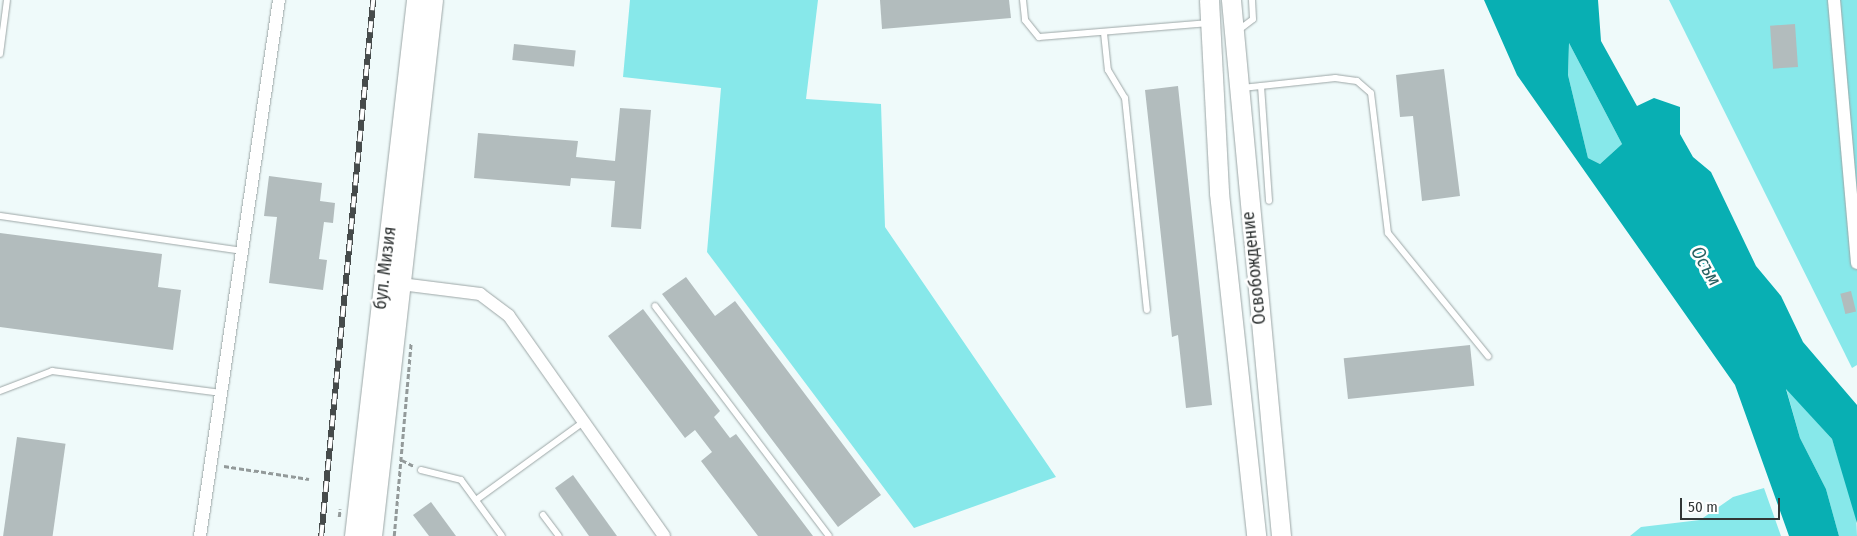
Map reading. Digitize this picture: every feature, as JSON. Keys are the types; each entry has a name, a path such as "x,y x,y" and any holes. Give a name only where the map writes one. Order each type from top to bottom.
{"street":[{"path":"200,536 279,0"},
{"name":"бул. Мизия","path":"372,536 416,0"},
{"name":"бул. Мизия","path":"354,536 433,0"},
{"name":"Освобождение","path":"1209,0 1219,193 1256,536"},
{"name":"Освобождение","path":"1231,0 1236,88 1281,536"},
{"path":"1834,0 1857,263"},
{"path":"392,283 480,294 509,316 582,423 664,536"}],"lane":[{"path":"0,54 7,0"},
{"path":"1024,0 1025,20 1039,37 1104,33 1210,22"},
{"path":"1233,33 1253,20 1252,0"},
{"path":"1104,33 1108,70 1125,98 1147,310"},
{"path":"1236,88 1335,78 1357,80 1371,93 1388,233 1488,356"},
{"path":"1262,86 1268,202"},
{"path":"0,216 243,252"},
{"path":"655,306 829,536"},
{"path":"0,391 52,372 222,393"},
{"path":"476,500 582,423"},
{"path":"421,470 461,480 502,536"},
{"path":"543,515 559,536"}],"path":[{"path":"394,536 411,334"},
{"path":"211,464 309,479"}],"shaded area":[{"path":"630,0 818,0 806,99 881,104 885,227 1056,477 914,528 707,252 721,88 623,77"},
{"path":"1669,0 1857,0 1857,365 1852,368"},
{"path":"1569,43 1622,144 1600,164 1588,158 1568,75"},
{"path":"1786,388 1832,439 1856,513 1857,536 1839,536 1826,489 1800,438"},
{"path":"1764,488 1781,536 1630,536 1641,527 1700,520 1733,497"}],"water":[{"name":"Осъм","path":"1484,0 1598,0 1601,41 1637,106 1654,98 1680,107 1680,134 1693,157 1711,172 1756,266 1781,296 1803,342 1857,405 1857,523 1832,439 1786,389 1800,438 1826,489 1839,536 1789,536 1735,385 1517,75","holes":["1569,43 1622,144 1600,164 1588,158 1568,75"]}],"building":[{"path":"880,0 1009,0 1011,18 882,29"},
{"path":"1795,24 1798,67 1773,69 1770,26"},
{"path":"514,44 576,50 574,66 512,60"},
{"path":"1444,69 1460,196 1422,201 1413,116 1400,117 1396,75"},
{"path":"1178,86 1212,405 1186,408 1178,335 1172,337 1145,90"},
{"path":"620,108 651,110 641,229 611,227 615,181 571,178 570,186 474,178 478,133 578,141 576,157 615,161"},
{"path":"269,176 322,183 320,201 335,203 333,223 324,222 319,259 327,260 323,290 269,283 277,217 264,216"},
{"path":"0,233 162,254 158,287 181,290 173,350 0,327"},
{"path":"686,277 715,316 735,301 881,495 838,527 662,294"},
{"path":"1851,291 1856,311 1845,314 1840,294"},
{"path":"643,309 720,411 714,417 730,438 736,434 813,536 758,536 701,461 712,452 695,430 685,438 608,336"},
{"path":"1470,345 1474,386 1348,399 1344,358"},
{"path":"17,437 66,444 53,536 3,536"},
{"path":"573,475 617,536 589,536 555,488"},
{"path":"431,502 456,536 429,536 413,515"}],"railway":[{"path":"321,536 373,0"}]}
